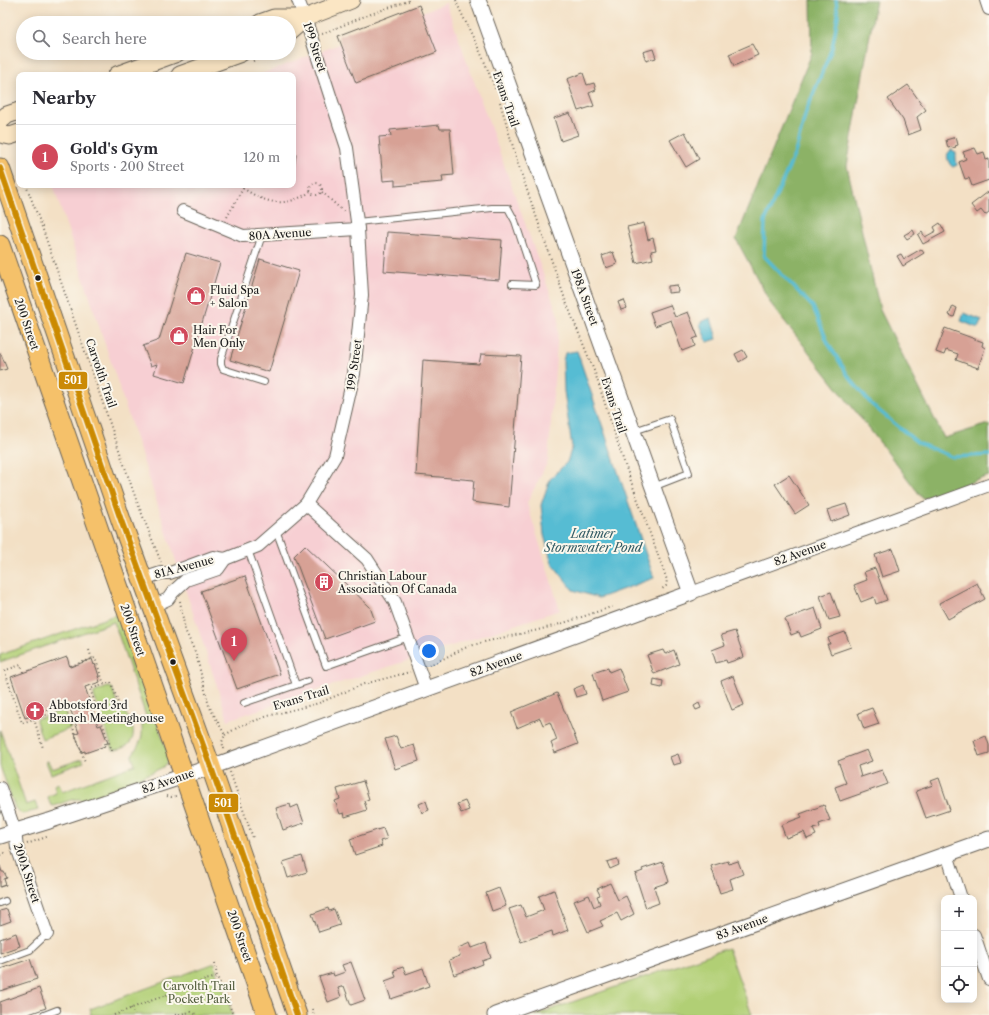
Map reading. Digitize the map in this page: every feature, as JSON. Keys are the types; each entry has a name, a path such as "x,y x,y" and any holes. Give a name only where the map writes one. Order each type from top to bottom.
{"main road":[{"path":"296,26 305,18 351,0"},
{"path":"296,18 305,18"},
{"path":"125,72 158,60"},
{"path":"188,72 222,60"},
{"path":"0,121 7,115 16,112"},
{"path":"0,134 10,136 16,134"},
{"path":"0,168 120,516 210,766 297,1015"},
{"name":"200 Street","path":"0,245 267,1015"}],"street":[{"name":"199 Street","path":"298,0 347,148 358,226 362,294 354,374 335,456 306,504"},
{"name":"198A Street","path":"478,0 691,593"},
{"path":"986,0 989,8"},
{"name":"80A Avenue","path":"183,211 243,236 358,226"},
{"name":"82 Avenue","path":"0,836 49,821 210,766 989,485"},
{"path":"306,504 367,559 395,602 426,689"},
{"name":"81A Avenue","path":"143,579 161,573 170,573 213,558 225,559 258,546 306,504"},
{"name":"81A Avenue","path":"153,606 168,598 186,580 218,569 225,559"},
{"name":"200A Street","path":"0,788 15,831 17,847 47,934"},
{"name":"83 Avenue","path":"495,1015 989,839"},
{"path":"946,854 960,895"},
{"path":"977,944 989,979"}],"lane":[{"path":"358,226 492,208 508,208 515,221 536,285 512,284"},
{"path":"262,235 221,359 221,364 223,369 264,382"},
{"path":"633,431 670,419 689,473 652,487"},
{"path":"276,530 326,666 408,637"},
{"path":"248,550 296,686"},
{"path":"244,703 308,681"},
{"path":"0,961 30,950 47,934"},
{"path":"44,1015 57,1010"}],"path":[{"path":"330,31 366,16 412,0"},
{"name":"Evans Trail","path":"456,0 483,58 497,93"},
{"name":"Evans Trail","path":"499,100 518,164 566,302 595,373 624,462 667,580 666,586 662,589"},
{"path":"310,192 310,186 314,183 320,184 322,186 322,192 347,215"},
{"name":"Carvolth Trail","path":"27,188 136,499 161,562 160,565"},
{"path":"227,217 243,188 258,198 273,202 287,202 297,199 310,192"},
{"path":"310,192 315,196 322,192"},
{"path":"180,600 185,630 196,654 209,706 225,735 222,742"},
{"path":"434,664 469,646 581,618 618,605"},
{"path":"89,650 92,659"},
{"path":"71,666 96,658 104,684"},
{"path":"23,672 21,665 6,670 5,672 22,722 66,708 85,762"},
{"name":"Evans Trail","path":"225,735 240,726 319,703 364,684 407,673"},
{"path":"112,751 90,689 111,682 119,705"},
{"path":"34,719 43,748"},
{"path":"215,963 216,977 224,990 233,1015"},
{"path":"114,1015 216,977"},
{"path":"131,1008 135,1015"},
{"path":"175,1015 191,1012 198,1015"}],"shaded area":[{"path":"446,3 559,318 548,461 527,503 560,610 228,720 54,188 296,188 296,72 267,72"}],"green space":[{"path":"811,0 876,0 847,166 880,310 944,438 989,424 989,476 923,499 771,304 736,239 812,53"},
{"path":"121,613 170,760 163,767 153,772 83,801 74,799 53,806 50,804 48,797 56,793 55,784 59,784 62,792 135,765 132,755 138,747 141,739 142,724 148,722 114,622 0,662 0,655"},
{"path":"108,687 112,688 118,705 120,705 132,724 133,730 132,740 128,745 115,750 113,750 94,696 95,692"},
{"path":"65,710 71,728 42,739 36,719"},
{"path":"0,730 26,805 35,802 38,810 22,814 15,808 0,766"},
{"path":"82,759 84,762 51,774 46,762 48,761 52,769"},
{"path":"728,948 752,1015 535,1015"},
{"name":"Carvolth Trail Pocket Park","path":"215,963 217,977 224,990 233,1015 90,1015 90,1009"}],"water":[{"path":"951,150 956,153 957,165 953,167 949,163 947,157"},
{"path":"964,313 982,320 978,328 961,321"},
{"path":"711,318 717,339 707,342 700,324 702,321"},
{"name":"Latimer Stormwater Pond","path":"577,351 654,578 599,598 573,590 552,563 544,535 541,505 550,479 567,462 572,447 564,391 563,361 565,353"}],"building":[{"path":"419,5 437,52 356,83 338,36"},
{"path":"752,44 758,55 734,66 729,54"},
{"path":"653,49 656,58 646,61 643,52"},
{"path":"583,73 587,85 594,83 596,90 589,93 594,106 578,111 567,79"},
{"path":"908,85 926,110 917,117 921,130 908,135 903,120 888,99"},
{"path":"570,113 578,135 561,141 554,118"},
{"path":"439,125 440,129 450,129 454,175 442,176 443,182 395,186 395,180 383,181 379,137 391,136 390,130"},
{"path":"685,132 699,159 686,167 670,140"},
{"path":"956,137 958,145 955,146 956,147 948,148 946,140"},
{"path":"975,148 978,154 984,152 986,160 989,159 989,180 972,186 969,178 965,179 959,162 966,159 963,152"},
{"path":"988,192 989,212 985,215 981,210 977,213 971,205"},
{"path":"644,223 648,240 653,238 656,250 651,251 653,259 636,263 627,227"},
{"path":"940,223 945,232 923,244 918,235 922,232 925,237 936,231 934,227"},
{"path":"913,230 915,234 907,239 904,235"},
{"path":"387,232 502,240 499,280 384,271"},
{"path":"921,249 924,253 903,266 897,256 901,254 904,259"},
{"path":"613,252 617,264 606,268 602,256"},
{"path":"186,253 220,263 184,383 154,374 157,364 151,366 143,346 159,340"},
{"path":"260,259 299,271 269,372 230,360"},
{"path":"677,285 678,292 668,293 668,286"},
{"path":"624,300 627,308 621,310 618,302"},
{"path":"670,305 675,317 688,312 698,337 693,339 695,346 682,351 671,320 655,326 650,312"},
{"path":"953,306 957,308 954,317 949,315"},
{"path":"945,328 983,342 982,346 985,348 978,368 956,360 958,354 946,350 944,355 936,352"},
{"path":"743,350 747,357 739,362 735,354"},
{"path":"0,354 7,369 0,371"},
{"path":"481,354 521,356 509,507 472,502 474,480 416,475 423,360 479,364"},
{"path":"789,475 809,505 795,514 775,484"},
{"path":"846,504 850,515 831,522 827,510"},
{"name":"Christian Labour Association Of Canada","path":"305,545 370,607 375,621 325,639 294,556"},
{"path":"893,549 900,571 882,577 875,555"},
{"path":"875,568 887,600 876,604 874,597 861,602 854,585 867,580 864,572"},
{"path":"245,576 280,674 237,689 201,591"},
{"path":"977,583 985,599 948,619 939,603"},
{"path":"831,592 840,617 829,620 820,596"},
{"path":"815,608 822,629 801,637 799,632 791,635 785,619"},
{"path":"735,631 744,657 727,663 726,660 716,663 712,650 725,645 721,635"},
{"path":"845,632 851,647 831,654 827,644 830,644 828,638"},
{"path":"663,650 665,654 674,650 679,664 654,674 647,655"},
{"name":"Abbotsford 3rd Branch Meetinghouse","path":"67,657 70,667 92,659 99,676 100,682 85,687 98,726 101,725 108,743 104,744 105,746 85,753 85,751 82,752 75,734 79,733 68,703 25,718 11,677"},
{"path":"608,668 609,672 619,668 628,692 602,701 593,673"},
{"path":"733,676 744,705 732,710 721,681"},
{"path":"654,679 663,681 662,688 653,686"},
{"path":"583,685 586,694 576,697 573,689"},
{"path":"557,693 578,744 555,753 551,743 557,740 550,722 543,725 540,718 517,728 511,712"},
{"path":"699,703 701,708 696,710 694,706"},
{"path":"872,708 879,724 864,729 858,713"},
{"path":"396,736 401,749 414,745 419,761 395,769 385,739"},
{"path":"986,736 989,745 989,753 979,756 974,741"},
{"path":"867,750 872,761 858,766 861,777 882,770 888,784 840,801 835,787 846,783 838,761"},
{"path":"678,754 681,763 673,765 670,757"},
{"path":"939,778 950,810 926,818 916,791 933,785 931,781"},
{"path":"363,781 369,799 364,801 367,810 345,817 344,813 340,814 335,801 340,799 337,789"},
{"path":"426,801 429,810 422,813 419,804"},
{"path":"465,801 469,810 461,813 457,804"},
{"path":"290,804 291,808 298,805 304,823 283,830 276,808"},
{"path":"824,805 830,820 819,824 820,827 813,829 816,835 807,839 804,832 786,838 781,825 802,817 800,814"},
{"path":"383,828 387,839 380,841 382,846 355,855 350,839"},
{"path":"302,856 307,872 288,878 283,862"},
{"path":"617,859 619,865 610,869 607,862"},
{"path":"728,861 729,864 738,861 743,874 730,879 733,889 720,893 711,866"},
{"path":"663,862 669,882 654,887 659,903 646,908 635,874 643,871 642,869"},
{"path":"0,866 2,872 4,872 7,878 4,879 6,885 0,887"},
{"path":"610,883 618,900 626,896 634,914 621,921 617,913 600,921 603,926 588,932 574,901 589,895 594,907 600,904 597,896 600,895 597,889"},
{"path":"499,888 506,906 492,911 486,893"},
{"path":"554,890 568,930 553,936 552,931 521,942 509,909 521,905 526,917 544,910 539,896"},
{"path":"328,908 329,911 334,909 340,925 319,932 312,914"},
{"path":"7,909 11,921 0,925 0,911"},
{"path":"16,933 20,946 0,953 0,939"},
{"path":"470,943 472,948 486,943 491,958 482,961 483,964 454,975 449,960 460,956 458,948"},
{"path":"30,959 37,979 0,991 0,969"},
{"path":"351,962 365,1000 351,1005 344,986 338,988 341,997 328,1002 319,977 333,973 334,976 345,972 342,965"},
{"path":"403,967 406,974 423,968 429,986 391,999 385,981 396,977 394,970"},
{"path":"39,988 46,1008 26,1015 0,1015 0,1002"}],"waterway":[{"path":"836,0 838,16 832,48 806,112 795,153 765,221 764,256 813,307 828,343 849,377 871,404 918,443 953,457 989,455"}],"transit line":[{"name":"501","path":"0,168 122,523 211,767 297,1015"}],"place":[{"name":"Fluid Spa + Salon","path":"196,296"},
{"name":"Hair For Men Only","path":"179,336"},
{"name":"Christian Labour Association Of Canada","path":"324,582"},
{"name":"Gold's Gym","path":"234,661"},
{"name":"Abbotsford 3rd Branch Meetinghouse","path":"35,711"}]}
